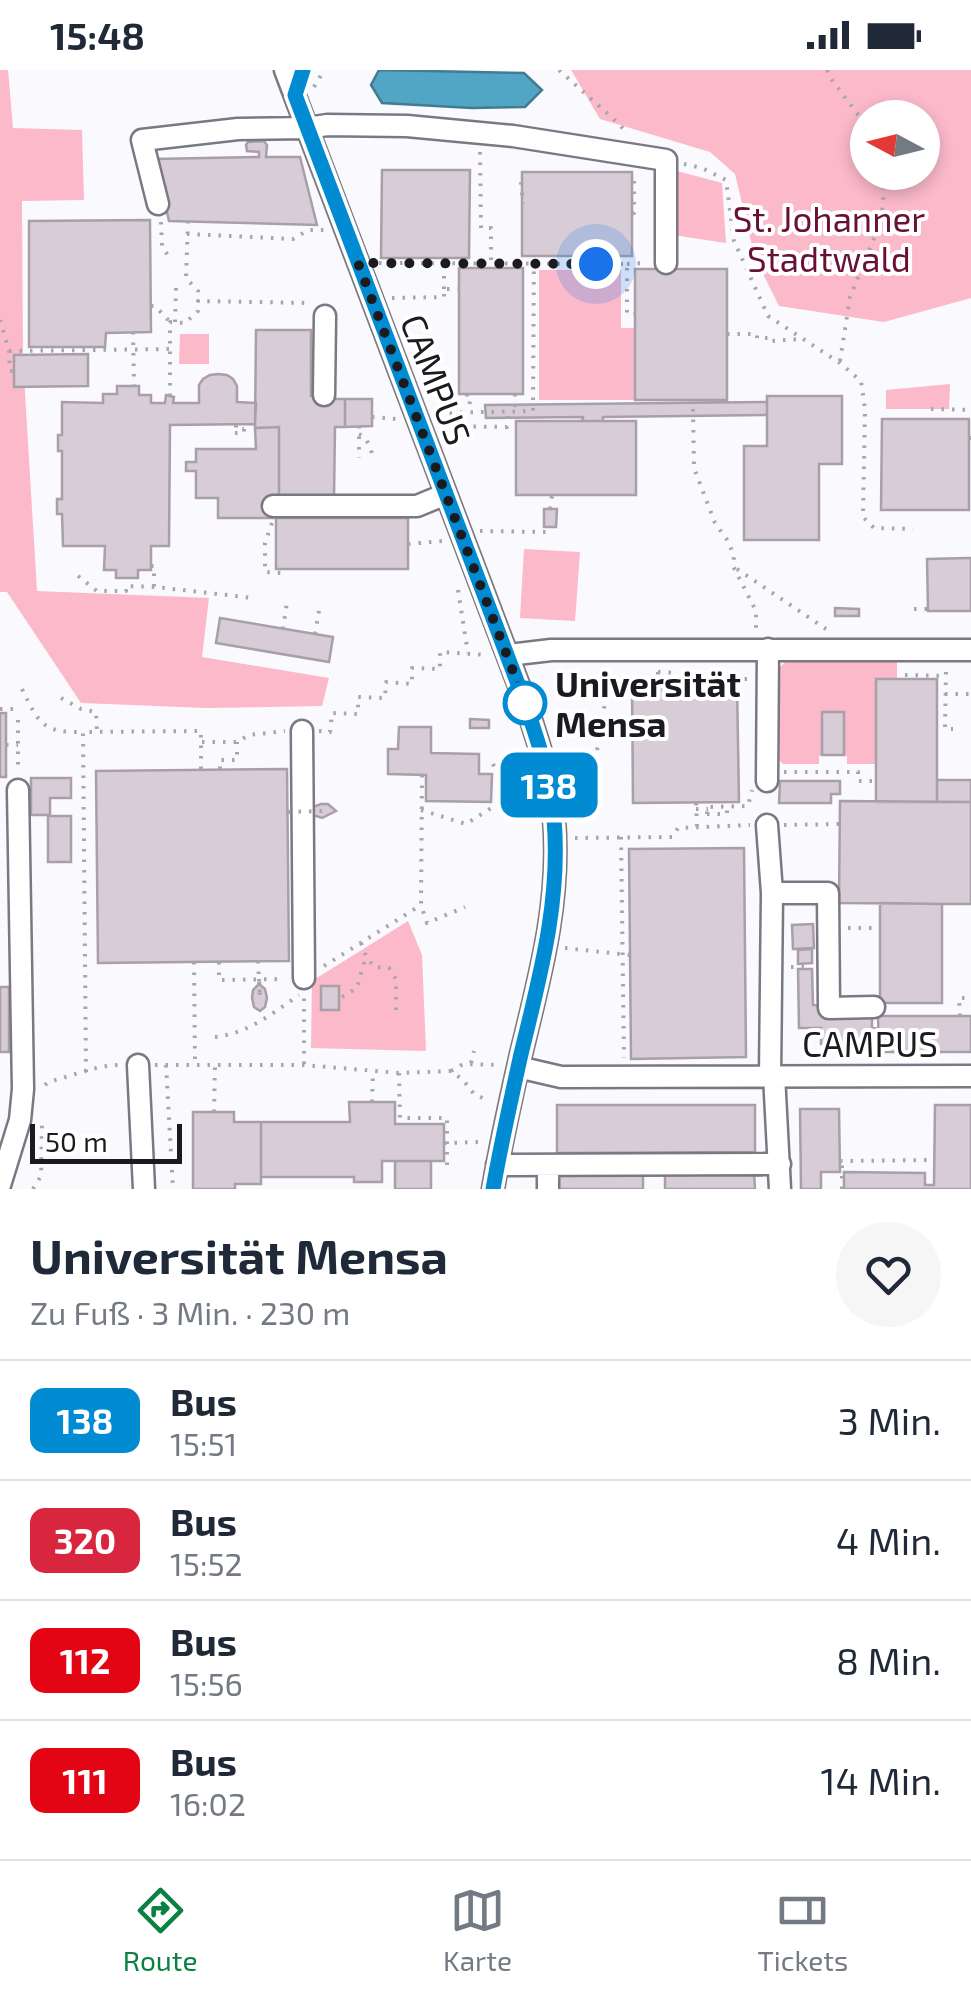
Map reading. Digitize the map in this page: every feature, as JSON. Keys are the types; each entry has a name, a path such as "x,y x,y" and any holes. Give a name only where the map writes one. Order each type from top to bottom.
{"street":[{"name":"CAMPUS","path":"285,70 304,93 306,128 508,655 548,781 556,877 551,923 499,1104 493,1189"},
{"path":"304,70 304,93"},
{"path":"160,213 142,140 224,130 408,126 666,160 666,262"},
{"path":"324,396 325,316"},
{"path":"276,506 417,506 446,494"},
{"path":"508,655 542,650 616,649 971,650"},
{"path":"767,776 768,650"},
{"path":"304,978 312,731"},
{"path":"0,1185 20,1120 22,1089 18,785"},
{"name":"CAMPUS","path":"768,825 772,1076"},
{"path":"772,893 828,893 829,1008 874,1007"},
{"path":"138,1065 144,1189"},
{"name":"CAMPUS","path":"508,1066 561,1077 971,1076"},
{"path":"772,1076 780,1189"},
{"path":"497,1165 780,1164"},
{"path":"548,1165 548,1189"}],"path":[{"path":"304,93 324,70"},
{"path":"559,70 618,123 643,155"},
{"path":"828,70 850,104"},
{"path":"480,133 481,228 491,228 491,263"},
{"path":"666,160 702,168 726,180 734,242 768,316 861,381 866,409 863,518 874,528 913,528"},
{"path":"632,213 634,178"},
{"path":"521,182 522,204"},
{"path":"840,363 850,297 875,236 883,190"},
{"path":"160,213 162,247 170,258"},
{"path":"150,306 172,322 186,323 198,310 198,291 186,278 188,222"},
{"path":"188,234 293,239 308,230 330,230"},
{"path":"358,263 534,260 627,264 627,314 634,314"},
{"path":"434,414 534,411 534,260"},
{"path":"386,298 444,297 444,263"},
{"path":"170,396 176,287"},
{"path":"524,289 533,288"},
{"path":"444,289 459,289"},
{"path":"198,301 307,303"},
{"path":"0,320 10,351 10,371 14,371"},
{"path":"133,332 134,386"},
{"path":"727,334 757,334 757,338 772,338 771,341 804,339"},
{"path":"10,351 170,350"},
{"path":"466,394 470,413"},
{"path":"515,394 515,411"},
{"path":"931,409 971,410"},
{"path":"693,410 693,462 715,524 728,541 734,566 756,611"},
{"path":"439,426 507,427 507,411"},
{"path":"372,417 392,418"},
{"path":"235,434 244,433 244,429 236,429 236,424"},
{"path":"358,426 360,458"},
{"path":"359,434 373,458"},
{"path":"550,509 552,495"},
{"path":"276,506 265,543 265,572 281,573"},
{"path":"479,531 546,532 546,527"},
{"path":"408,544 448,540"},
{"path":"265,543 276,544"},
{"path":"151,566 154,587"},
{"path":"734,566 826,629"},
{"path":"78,576 97,592 126,592 126,586 154,587 253,598"},
{"path":"458,590 468,653"},
{"path":"283,628 287,602"},
{"path":"315,634 320,606"},
{"path":"914,609 928,609"},
{"path":"571,795 589,771 598,748 616,649"},
{"path":"946,650 945,729 953,729"},
{"path":"201,742 237,742 265,732 330,732 332,713 358,714 358,697 385,698 386,682 412,684 412,668 440,668 440,652 484,654"},
{"path":"658,672 678,672"},
{"path":"904,675 946,676"},
{"path":"713,679 768,679"},
{"path":"22,689 36,716 52,730 201,731 201,770"},
{"path":"936,698 971,694"},
{"path":"61,698 96,712 97,732"},
{"path":"0,709 20,709"},
{"path":"18,720 18,785"},
{"path":"84,732 86,1072"},
{"path":"220,770 220,760 237,760 237,742"},
{"path":"6,745 18,745"},
{"path":"494,764 524,821"},
{"path":"697,827 696,806 711,809 727,809 727,814 707,814 707,806 748,806 755,777 858,772 858,780 876,781"},
{"path":"422,775 421,905 428,923 465,907"},
{"path":"421,810 466,824 510,796"},
{"path":"288,812 322,811"},
{"path":"576,838 672,837 678,828 840,824"},
{"path":"622,837 624,1078"},
{"path":"420,878 430,873"},
{"path":"219,962 220,980 304,978 421,905"},
{"path":"828,928 880,928"},
{"path":"360,943 374,967 389,968 396,979 396,1014"},
{"path":"563,948 630,955"},
{"path":"342,997 357,988 366,956"},
{"path":"258,961 260,999 258,979"},
{"path":"194,962 195,1064"},
{"path":"214,1036 226,1036 252,1026 304,991 304,1064"},
{"path":"960,1016 960,998 971,998"},
{"path":"874,1007 876,1054"},
{"path":"472,1063 474,1051"},
{"path":"42,1095 48,1082 99,1065 304,1064 399,1073 451,1072 472,1063 508,1066"},
{"path":"214,1112 215,1064"},
{"path":"166,1065 173,1189"},
{"path":"372,1071 372,1102"},
{"path":"451,1072 474,1094 499,1104"},
{"path":"399,1073 400,1118 447,1118 447,1164"},
{"path":"33,1189 41,1176 42,1113"},
{"path":"445,1143 480,1142"},
{"path":"842,1189 841,1161 934,1160"}],"green space":[{"path":"0,70 8,70 13,128 82,130 84,200 22,201 23,360 37,591 209,598 202,657 329,678 322,706 207,708 81,703 7,592 0,592"},
{"name":"St. Johanner Stadtwald","path":"571,70 971,70 971,298 884,322 779,306 755,258 735,174 710,152 600,119"},
{"path":"666,168 722,183 726,243 666,234"},
{"path":"539,270 621,270 621,328 635,328 635,400 539,400"},
{"path":"180,334 209,334 209,364 179,364"},
{"path":"950,384 949,409 886,409 886,390"},
{"path":"524,549 580,552 575,621 520,618"},
{"path":"897,659 897,679 876,680 876,764 847,764 844,713 822,712 819,764 783,764 779,760 779,668 786,661"},
{"path":"408,921 422,955 426,1051 311,1048 312,981"}],"water":[{"path":"379,70 524,73 542,90 525,107 382,103 371,85"}],"building":[{"path":"264,141 266,157 300,157 317,225 169,221 155,159 259,157 259,152 247,151 246,145"},
{"path":"382,170 470,170 469,258 381,258"},
{"path":"522,172 632,172 632,256 522,256"},
{"path":"150,220 151,332 106,333 105,347 29,347 29,221"},
{"path":"459,268 523,268 523,394 459,394"},
{"path":"635,269 727,269 727,400 635,400"},
{"path":"256,330 311,330 311,396 345,399 345,427 335,427 334,498 279,499 279,427 255,428"},
{"path":"88,354 88,386 14,387 14,355"},
{"path":"218,374 233,379 237,402 256,403 255,424 170,425 169,546 151,546 151,570 138,570 138,578 116,578 116,570 104,570 105,546 63,546 62,514 57,514 57,499 62,499 58,435 62,435 62,402 103,403 103,394 117,394 117,386 139,386 139,395 151,395 151,403 165,403 166,395 174,397 173,403 199,403 199,385 203,379"},
{"path":"767,396 842,396 842,464 819,464 819,540 744,540 744,446 767,446"},
{"path":"345,399 372,399 372,426 345,427"},
{"path":"767,402 767,415 603,417 603,421 582,421 583,417 486,418 485,405"},
{"path":"882,419 969,419 969,510 881,510"},
{"path":"516,421 636,421 636,495 516,495"},
{"path":"279,427 279,499 273,499 273,518 218,518 218,498 196,498 196,471 186,471 186,462 196,462 196,449 256,449 255,428"},
{"path":"544,509 557,509 556,527 544,527"},
{"path":"276,518 408,518 408,569 276,569"},
{"path":"971,558 971,611 928,611 927,559"},
{"path":"835,608 859,609 859,616 835,616"},
{"path":"220,618 333,637 329,662 216,643"},
{"path":"876,679 937,679 937,802 876,802"},
{"path":"737,684 739,802 633,803 632,685"},
{"path":"822,712 844,712 844,755 822,755"},
{"path":"0,713 6,713 6,777 0,777"},
{"path":"470,719 489,720 489,728 470,728"},
{"path":"399,727 431,727 431,753 479,754 479,774 492,774 491,802 426,801 426,775 388,774 388,749 398,749"},
{"path":"287,769 289,961 98,963 96,771"},
{"path":"31,778 71,778 71,798 50,798 50,815 31,815"},
{"path":"937,780 971,780 971,802 937,802"},
{"path":"780,781 840,781 840,794 831,794 831,803 779,803"},
{"path":"840,801 971,802 971,904 839,903"},
{"path":"321,804 336,811 322,818 313,815 313,807"},
{"path":"48,816 71,816 71,862 48,862"},
{"path":"744,848 746,1057 631,1059 629,849"},
{"path":"880,903 942,904 942,1003 880,1003"},
{"path":"813,924 814,948 793,949 792,925"},
{"path":"812,949 812,963 798,964 798,950"},
{"path":"798,969 812,969 813,1005 872,1012 872,1053 841,1054 841,1044 821,1044 821,1028 799,1028"},
{"path":"259,984 267,998 260,1011 254,1007 252,998"},
{"path":"321,986 339,986 339,1010 321,1010"},
{"path":"0,987 9,987 9,1052 0,1052"},
{"path":"878,1016 971,1016 971,1052 879,1052"},
{"path":"349,1102 395,1102 395,1124 444,1124 444,1161 382,1161 382,1182 354,1182 354,1177 261,1177 261,1122 350,1122"},
{"path":"557,1105 755,1105 755,1152 557,1153"},
{"path":"935,1105 971,1105 971,1189 844,1189 844,1172 925,1173 925,1185 934,1185"},
{"path":"800,1109 839,1109 840,1172 821,1172 821,1189 801,1189"},
{"path":"193,1112 234,1112 234,1122 261,1122 261,1184 235,1184 235,1189 193,1189"},
{"path":"395,1161 431,1161 431,1189 395,1189"},
{"path":"754,1172 755,1189 665,1189 665,1173"},
{"path":"643,1173 643,1189 555,1189 555,1174"}],"bus line":[{"name":"138","path":"303,70 295,95 306,128 524,700 548,781 556,877 551,923 493,1189"}],"place":[{"name":"Universität Mensa","path":"525,703"}],"route":[{"path":"525,703 358,263 596,264"}]}
